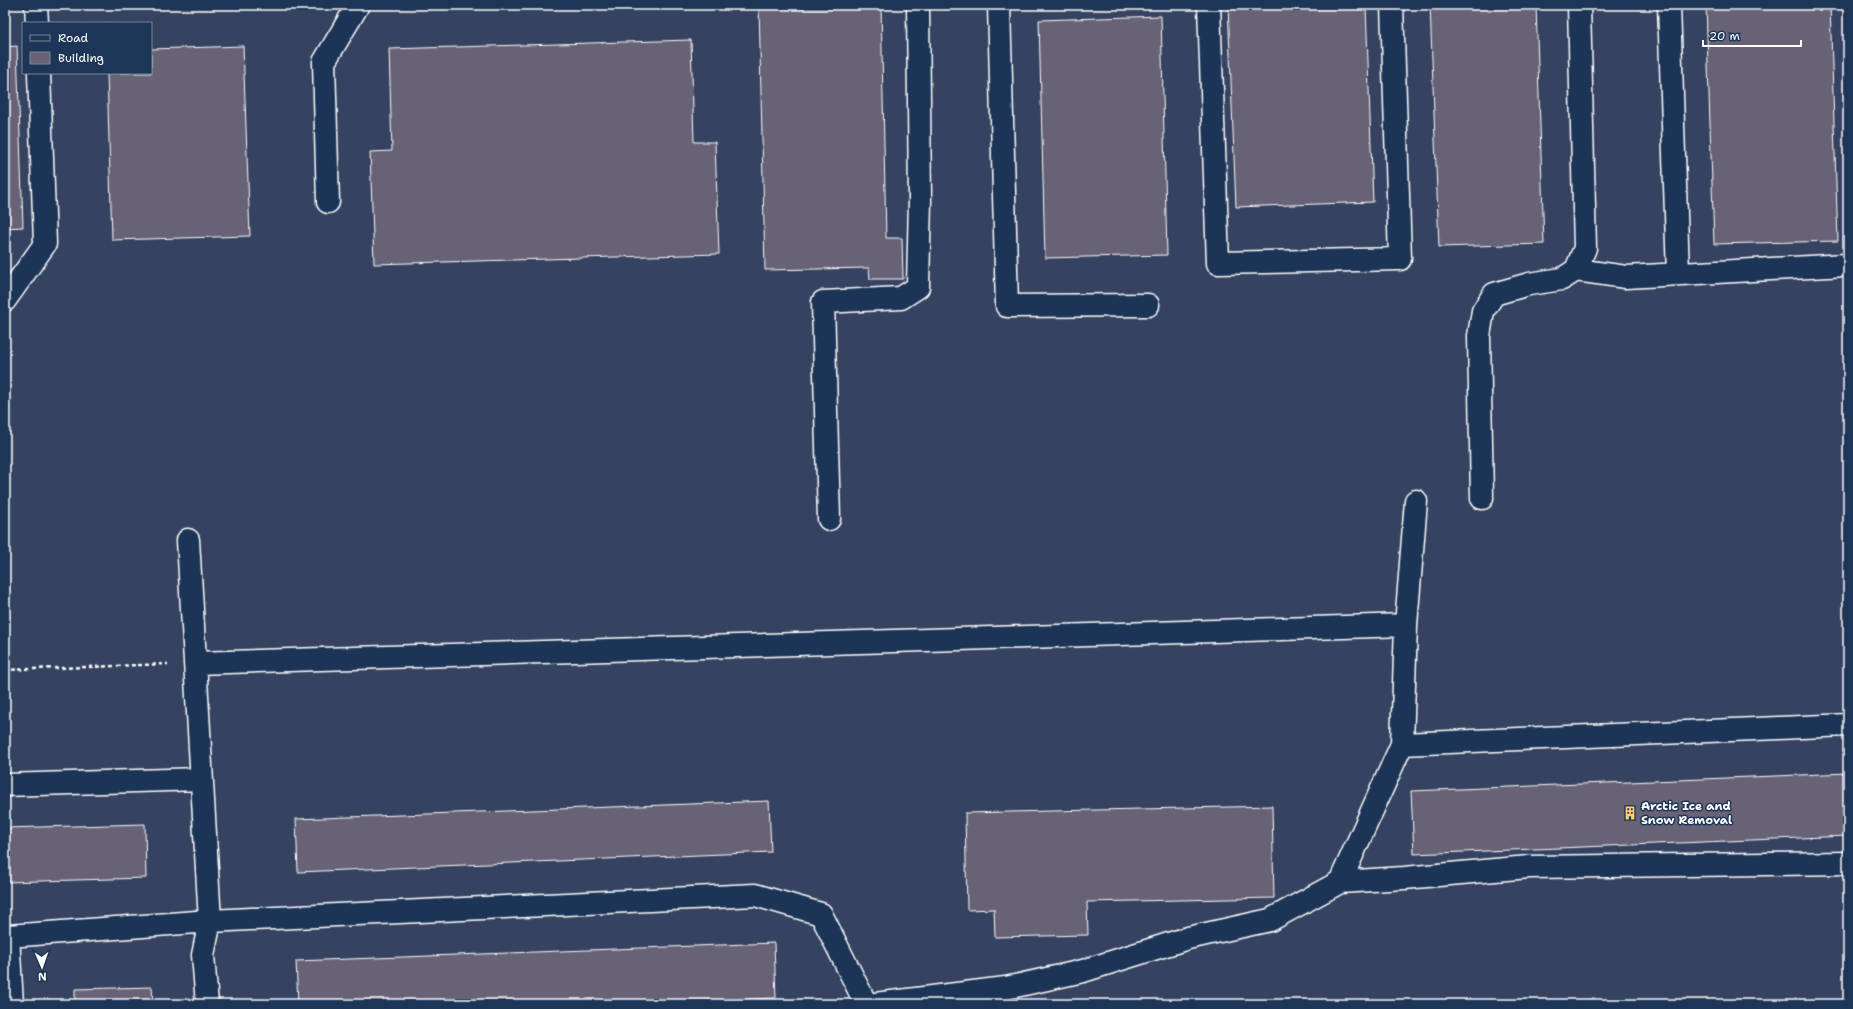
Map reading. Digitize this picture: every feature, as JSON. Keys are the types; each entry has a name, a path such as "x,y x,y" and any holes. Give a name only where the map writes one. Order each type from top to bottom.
{"lane":[{"path":"36,5 37,22"},
{"path":"328,202 324,62 358,5"},
{"path":"829,519 823,302 901,298 918,287 920,200 918,5"},
{"path":"999,5 1006,306 1148,305"},
{"path":"1209,5 1218,263 1400,259 1392,5"},
{"path":"1482,498 1479,336 1483,311 1494,294 1529,284 1562,279 1576,270 1585,248 1579,5"},
{"path":"1669,5 1678,274"},
{"path":"5,300 45,244 39,74"},
{"path":"1576,270 1626,277 1846,265"},
{"path":"1340,882 1402,744 1406,625 1416,500"},
{"path":"188,540 210,921 203,955 207,1004"},
{"path":"195,663 1406,625"},
{"path":"1402,744 1848,725"},
{"path":"5,786 201,779"},
{"path":"875,1004 1006,988 1083,971 1188,938 1270,920 1340,882 1529,867 1848,863"},
{"path":"12,1004 7,935 210,921 755,895 821,914 866,1004"}],"path":[{"path":"5,670 195,663"}],"shaded area":[{"path":"5,5 1848,5 1848,1004 5,1004"}],"building":[{"path":"759,5 881,5 886,238 902,238 903,279 870,279 869,268 765,270"},
{"path":"1228,5 1366,5 1373,202 1236,207"},
{"path":"1430,5 1536,5 1544,244 1439,247"},
{"path":"1706,5 1830,5 1838,241 1714,244"},
{"path":"1161,16 1167,255 1045,258 1039,20"},
{"path":"691,40 694,142 715,142 719,254 374,264 370,152 392,151 389,49"},
{"path":"17,46 23,227 5,228 5,47"},
{"path":"243,46 250,236 112,240 107,74 152,74 152,49"},
{"name":"Arctic Ice and Snow Removal","path":"1848,773 1848,836 1414,854 1411,791"},
{"path":"769,801 771,852 298,872 296,819"},
{"path":"1272,806 1274,898 1087,902 1088,935 995,937 994,909 967,910 965,813"},
{"path":"145,824 146,878 5,882 5,828"},
{"path":"774,943 776,998 623,1004 298,1004 296,961"},
{"path":"152,987 153,1004 75,1004 75,989"}],"place":[{"name":"Arctic Ice and Snow Removal","path":"1630,813"}]}
